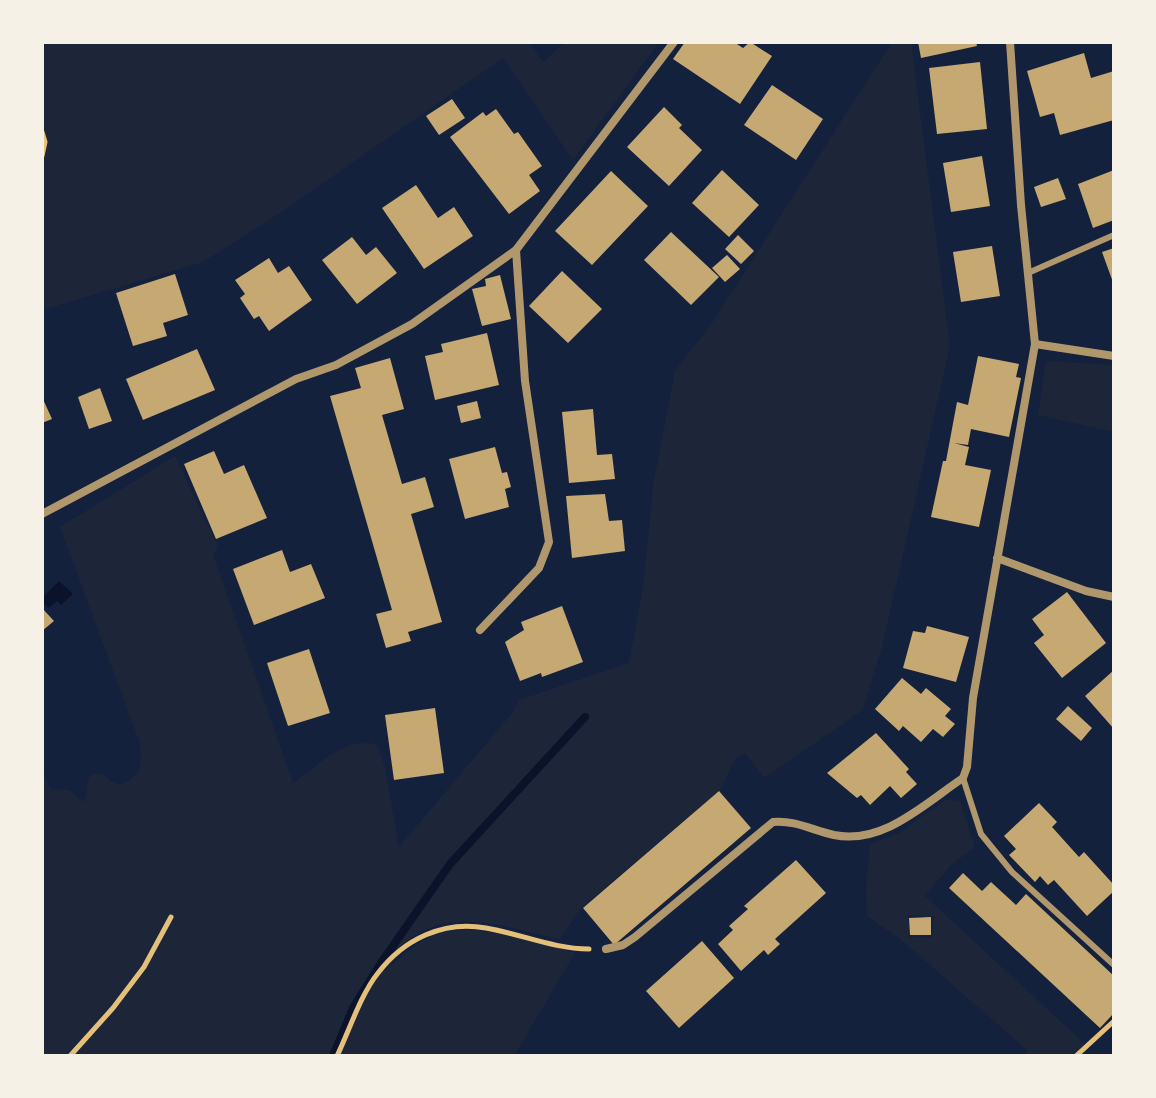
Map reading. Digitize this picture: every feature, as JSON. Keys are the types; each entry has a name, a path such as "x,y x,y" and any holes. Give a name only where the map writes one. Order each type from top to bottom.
{"street":[{"path":"42,514 296,379 336,365 412,324 516,250 674,42"},
{"path":"606,949 623,945 635,937 773,822 789,820 833,835 873,835 963,778 967,767 973,698 1035,344 1010,42"},
{"path":"480,630 539,568 549,542 525,381 516,250"},
{"path":"1035,344 1114,356"},
{"path":"997,558 1086,591 1114,597"}],"lane":[{"path":"1028,273 1114,235"},
{"path":"963,778 981,834 996,853 1012,872 1114,965"}],"path":[{"path":"42,132 45,142 42,156"},
{"path":"70,1056 144,967 171,917"},
{"path":"337,1056 377,974 400,950 441,929 458,925 486,928 542,942 583,949 606,949"},
{"path":"1076,1056 1114,1021"}],"shaded area":[{"path":"42,42 529,42 543,62 565,42 659,42 573,160 503,58 277,215 203,262 42,310"},
{"path":"892,42 911,42 950,346 882,647 863,710 764,778 745,753 735,759 720,790 581,908 560,939 503,926 464,922 427,929 393,952 384,971 434,935 465,929 514,937 575,953 514,1056 42,1056 42,772 51,789 69,790 83,802 91,774 103,774 120,785 137,773 141,755 139,741 60,527 175,456 218,547 213,554 293,783 342,749 364,743 376,744 385,767 399,847 513,712 519,700 629,663 643,588 653,486 675,371 712,323"},
{"path":"1046,361 1114,365 1114,432 1038,415"},
{"path":"59,581 73,594 61,605 57,601 49,608 42,598"},
{"path":"945,800 960,801 975,847 951,865 925,896 1085,1044 1073,1056 1026,1056 1027,1050 899,938 867,916 870,844 899,833","holes":["908,915 934,917 932,937 909,938"]}],"building":[{"path":"685,42 734,42 743,48 750,42 772,56 740,104 673,59"},
{"path":"918,42 976,42 977,46 921,58"},
{"path":"1084,53 1091,78 1114,71 1114,120 1060,135 1054,113 1040,117 1027,71"},
{"path":"980,62 987,129 937,134 929,68"},
{"path":"772,85 823,119 796,160 744,125"},
{"path":"452,99 465,118 439,135 426,116"},
{"path":"664,107 682,125 679,128 702,150 669,186 627,147"},
{"path":"496,109 514,134 518,132 542,166 529,175 540,191 509,214 450,137 483,112 486,116"},
{"path":"982,156 990,206 951,212 943,163"},
{"path":"722,170 759,205 729,237 692,203"},
{"path":"1114,170 1114,220 1093,228 1078,184"},
{"path":"611,171 648,206 592,265 555,231"},
{"path":"1058,178 1066,199 1041,207 1034,187"},
{"path":"416,185 438,218 454,207 473,236 424,269 382,208"},
{"path":"671,232 719,277 691,305 644,260"},
{"path":"738,235 754,251 741,264 725,249"},
{"path":"352,237 366,255 376,247 397,273 357,304 322,260"},
{"path":"992,246 1000,296 961,302 953,252"},
{"path":"1114,248 1114,285 1102,252"},
{"path":"727,255 740,269 725,282 712,268"},
{"path":"269,258 278,273 289,266 312,300 269,331 259,316 254,319 240,298 245,294 235,280"},
{"path":"562,271 602,309 568,343 529,306"},
{"path":"175,274 188,315 163,323 167,336 133,346 116,293"},
{"path":"500,275 511,319 482,326 472,289 486,286 485,279"},
{"path":"487,333 499,385 435,400 425,356 443,352 441,344"},
{"path":"197,349 215,390 143,420 126,379"},
{"path":"978,356 1019,364 1016,377 1021,378 1009,437 971,429 968,445 954,443 969,447 965,465 991,470 979,527 931,517 957,402 968,405"},
{"path":"390,358 404,409 382,415 402,484 425,477 434,507 411,514 442,622 408,632 411,641 386,648 376,614 392,610 330,396 361,388 355,368"},
{"path":"100,388 112,421 89,429 78,397"},
{"path":"42,397 52,419 42,423"},
{"path":"477,401 481,418 461,423 457,406"},
{"path":"593,409 597,455 612,454 615,479 569,483 562,412"},
{"path":"495,447 502,473 507,472 511,487 505,489 509,507 465,519 449,459"},
{"path":"214,451 224,474 244,465 267,518 216,539 184,464"},
{"path":"605,494 609,521 622,520 625,551 572,558 566,496"},
{"path":"282,550 290,572 311,564 325,598 254,625 233,569"},
{"path":"1067,592 1106,643 1062,678 1034,643 1044,635 1032,619"},
{"path":"562,606 583,662 542,677 541,673 520,681 505,642 524,630 521,622"},
{"path":"42,608 54,621 42,631"},
{"path":"927,626 969,637 956,682 903,668 913,631 925,633"},
{"path":"309,649 330,713 288,726 267,663"},
{"path":"1114,670 1114,729 1085,696"},
{"path":"902,678 921,694 926,688 951,709 945,716 955,724 943,737 933,729 921,742 903,726 899,731 875,709"},
{"path":"1068,706 1092,728 1081,741 1056,719"},
{"path":"435,708 444,773 394,780 385,715"},
{"path":"876,733 909,769 906,772 917,784 901,798 890,786 870,805 861,795 857,798 827,773"},
{"path":"719,791 751,828 614,945 583,908"},
{"path":"1039,803 1057,822 1052,827 1079,857 1084,852 1114,885 1114,891 1087,916 1054,880 1048,885 1040,876 1035,882 1009,855 1016,849 1004,836"},
{"path":"796,860 826,893 775,939 780,944 768,955 764,950 741,971 718,944 733,930 729,926 748,909 744,906"},
{"path":"963,873 982,891 991,882 1016,905 1026,894 1114,976 1114,1013 1100,1028 949,888"},
{"path":"931,917 931,935 910,935 909,918"},
{"path":"702,941 734,978 679,1028 646,991"}],"waterway":[{"path":"333,1056 353,1008 450,864 585,717"}]}
